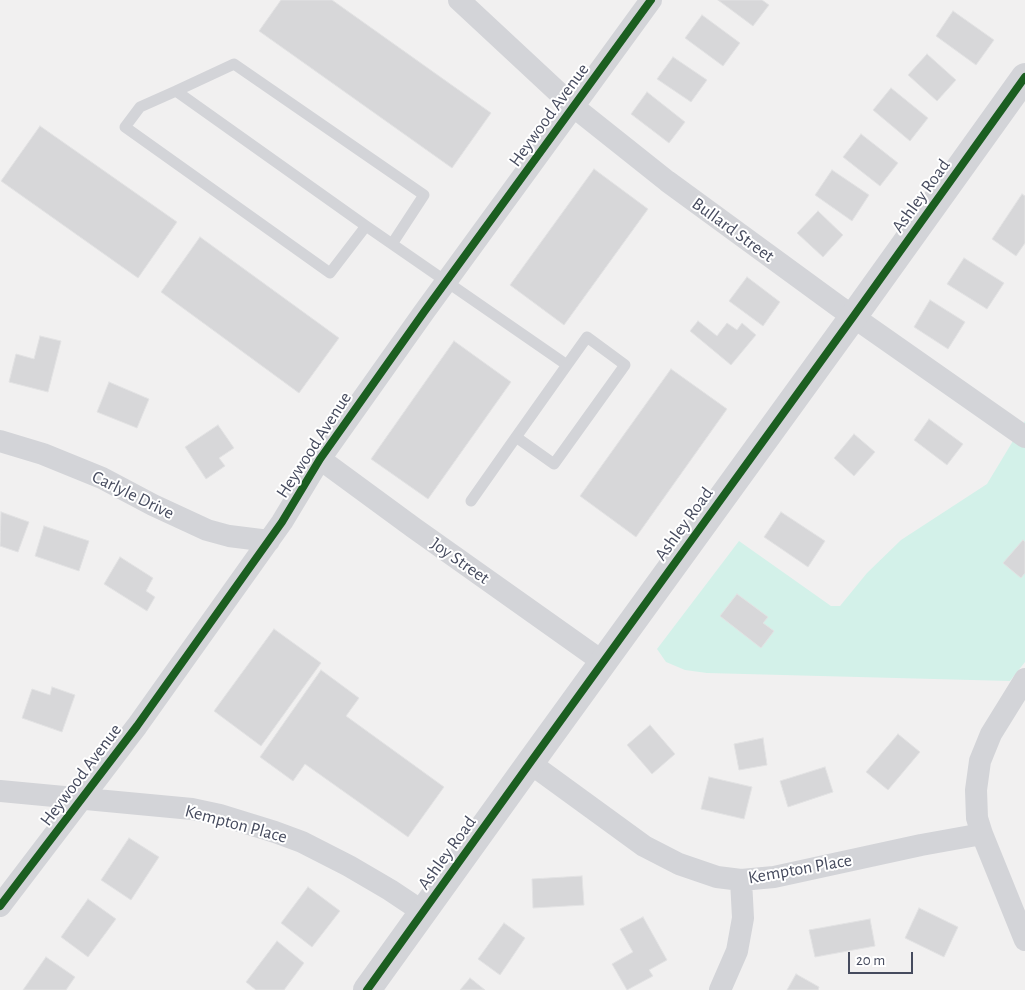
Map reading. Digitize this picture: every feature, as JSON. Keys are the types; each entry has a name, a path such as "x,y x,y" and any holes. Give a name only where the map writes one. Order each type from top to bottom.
{"street":[{"name":"Bullard Street","path":"459,0 574,107 666,181 853,317 1025,437"},
{"name":"Heywood Avenue","path":"0,906 137,726 269,541 296,500 320,458 446,280 651,0"},
{"name":"Ashley Road","path":"367,990 1025,76"},
{"name":"Carlyle Drive","path":"0,441 43,454 102,478 153,505 208,530 229,536 269,541"},
{"name":"Joy Street","path":"320,458 414,528 602,662"},
{"path":"1025,679 990,734 980,761 976,790 977,818 982,834 1025,940"},
{"name":"Kempton Place","path":"530,763 644,846 680,864 717,877 741,880 774,877 921,845 982,834"},
{"name":"Kempton Place","path":"0,791 192,809 220,815 302,842 349,866 423,912"},
{"path":"720,990 737,951 744,918 741,880"}],"lane":[{"path":"366,226 330,273 125,127 140,107 234,64 424,195 392,244"},
{"path":"176,91 366,226 567,365"},
{"path":"471,501 516,437 567,365 587,338 625,364 554,464 516,437"}],"green space":[{"path":"1025,421 1025,662 1010,681 707,673 685,670 666,662 657,649 739,541 831,606 840,606 867,573 901,540 987,484"}],"building":[{"path":"281,0 332,0 491,113 452,168 259,31"},
{"path":"718,0 762,0 769,5 753,26"},
{"path":"953,11 994,40 976,65 936,36"},
{"path":"702,15 740,43 723,66 685,38"},
{"path":"927,54 956,80 937,101 908,75"},
{"path":"673,57 707,80 691,102 657,79"},
{"path":"891,88 928,118 910,141 873,110"},
{"path":"647,92 685,122 669,143 631,114"},
{"path":"40,126 177,222 138,278 1,181"},
{"path":"861,134 898,163 880,186 843,157"},
{"path":"594,169 648,209 564,325 510,285"},
{"path":"832,170 869,195 852,221 815,195"},
{"path":"1022,194 1025,196 1025,243 1016,256 992,239"},
{"path":"818,211 843,235 823,257 797,233"},
{"path":"200,237 339,338 299,393 161,292"},
{"path":"964,258 1004,283 987,309 947,284"},
{"path":"747,277 780,302 763,326 729,301"},
{"path":"930,300 965,322 948,349 914,327"},
{"path":"698,321 717,336 727,323 737,330 742,323 756,335 731,365 690,331"},
{"path":"40,336 61,341 48,392 9,382 16,354 34,359"},
{"path":"454,341 511,382 428,499 371,459"},
{"path":"671,369 727,409 636,537 580,496"},
{"path":"109,382 149,399 137,428 97,412"},
{"path":"929,419 963,444 947,465 914,440"},
{"path":"218,425 234,448 219,458 225,466 206,479 185,447"},
{"path":"854,434 875,452 854,476 834,458"},
{"path":"1,512 29,522 18,552 0,546"},
{"path":"781,512 825,541 808,567 764,537"},
{"path":"44,526 89,541 79,571 35,556"},
{"path":"1023,540 1025,542 1025,573 1021,578 1003,563"},
{"path":"120,557 153,578 146,591 155,597 147,611 104,584"},
{"path":"737,594 768,617 763,623 774,631 761,648 720,616"},
{"path":"274,629 321,663 261,746 214,711"},
{"path":"321,670 359,698 346,716 444,787 408,837 305,764 293,781 260,757"},
{"path":"52,687 75,695 62,732 22,718 32,689 50,695"},
{"path":"650,725 675,754 652,774 627,745"},
{"path":"898,734 920,752 888,790 866,772"},
{"path":"763,738 767,765 739,770 734,744"},
{"path":"825,767 833,792 788,807 780,781"},
{"path":"709,777 752,787 744,819 701,809"},
{"path":"129,838 159,857 131,900 101,880"},
{"path":"582,876 584,905 533,908 532,879"},
{"path":"308,887 340,911 312,947 281,923"},
{"path":"88,899 116,919 88,957 61,937"},
{"path":"919,908 958,927 944,957 905,938"},
{"path":"643,917 667,960 649,970 653,976 627,990 612,964 633,952 620,929"},
{"path":"870,919 875,946 815,957 809,930"},
{"path":"504,923 525,938 500,975 478,959"},
{"path":"277,941 304,963 284,990 256,990 246,982"},
{"path":"46,957 75,977 66,990 23,990"},
{"path":"796,974 819,987 818,990 787,990"},
{"path":"470,978 485,990 460,990"}],"cycle path":[{"path":"0,906 137,726 282,522 320,459 424,312 651,0"},
{"path":"367,990 1025,77"}]}
